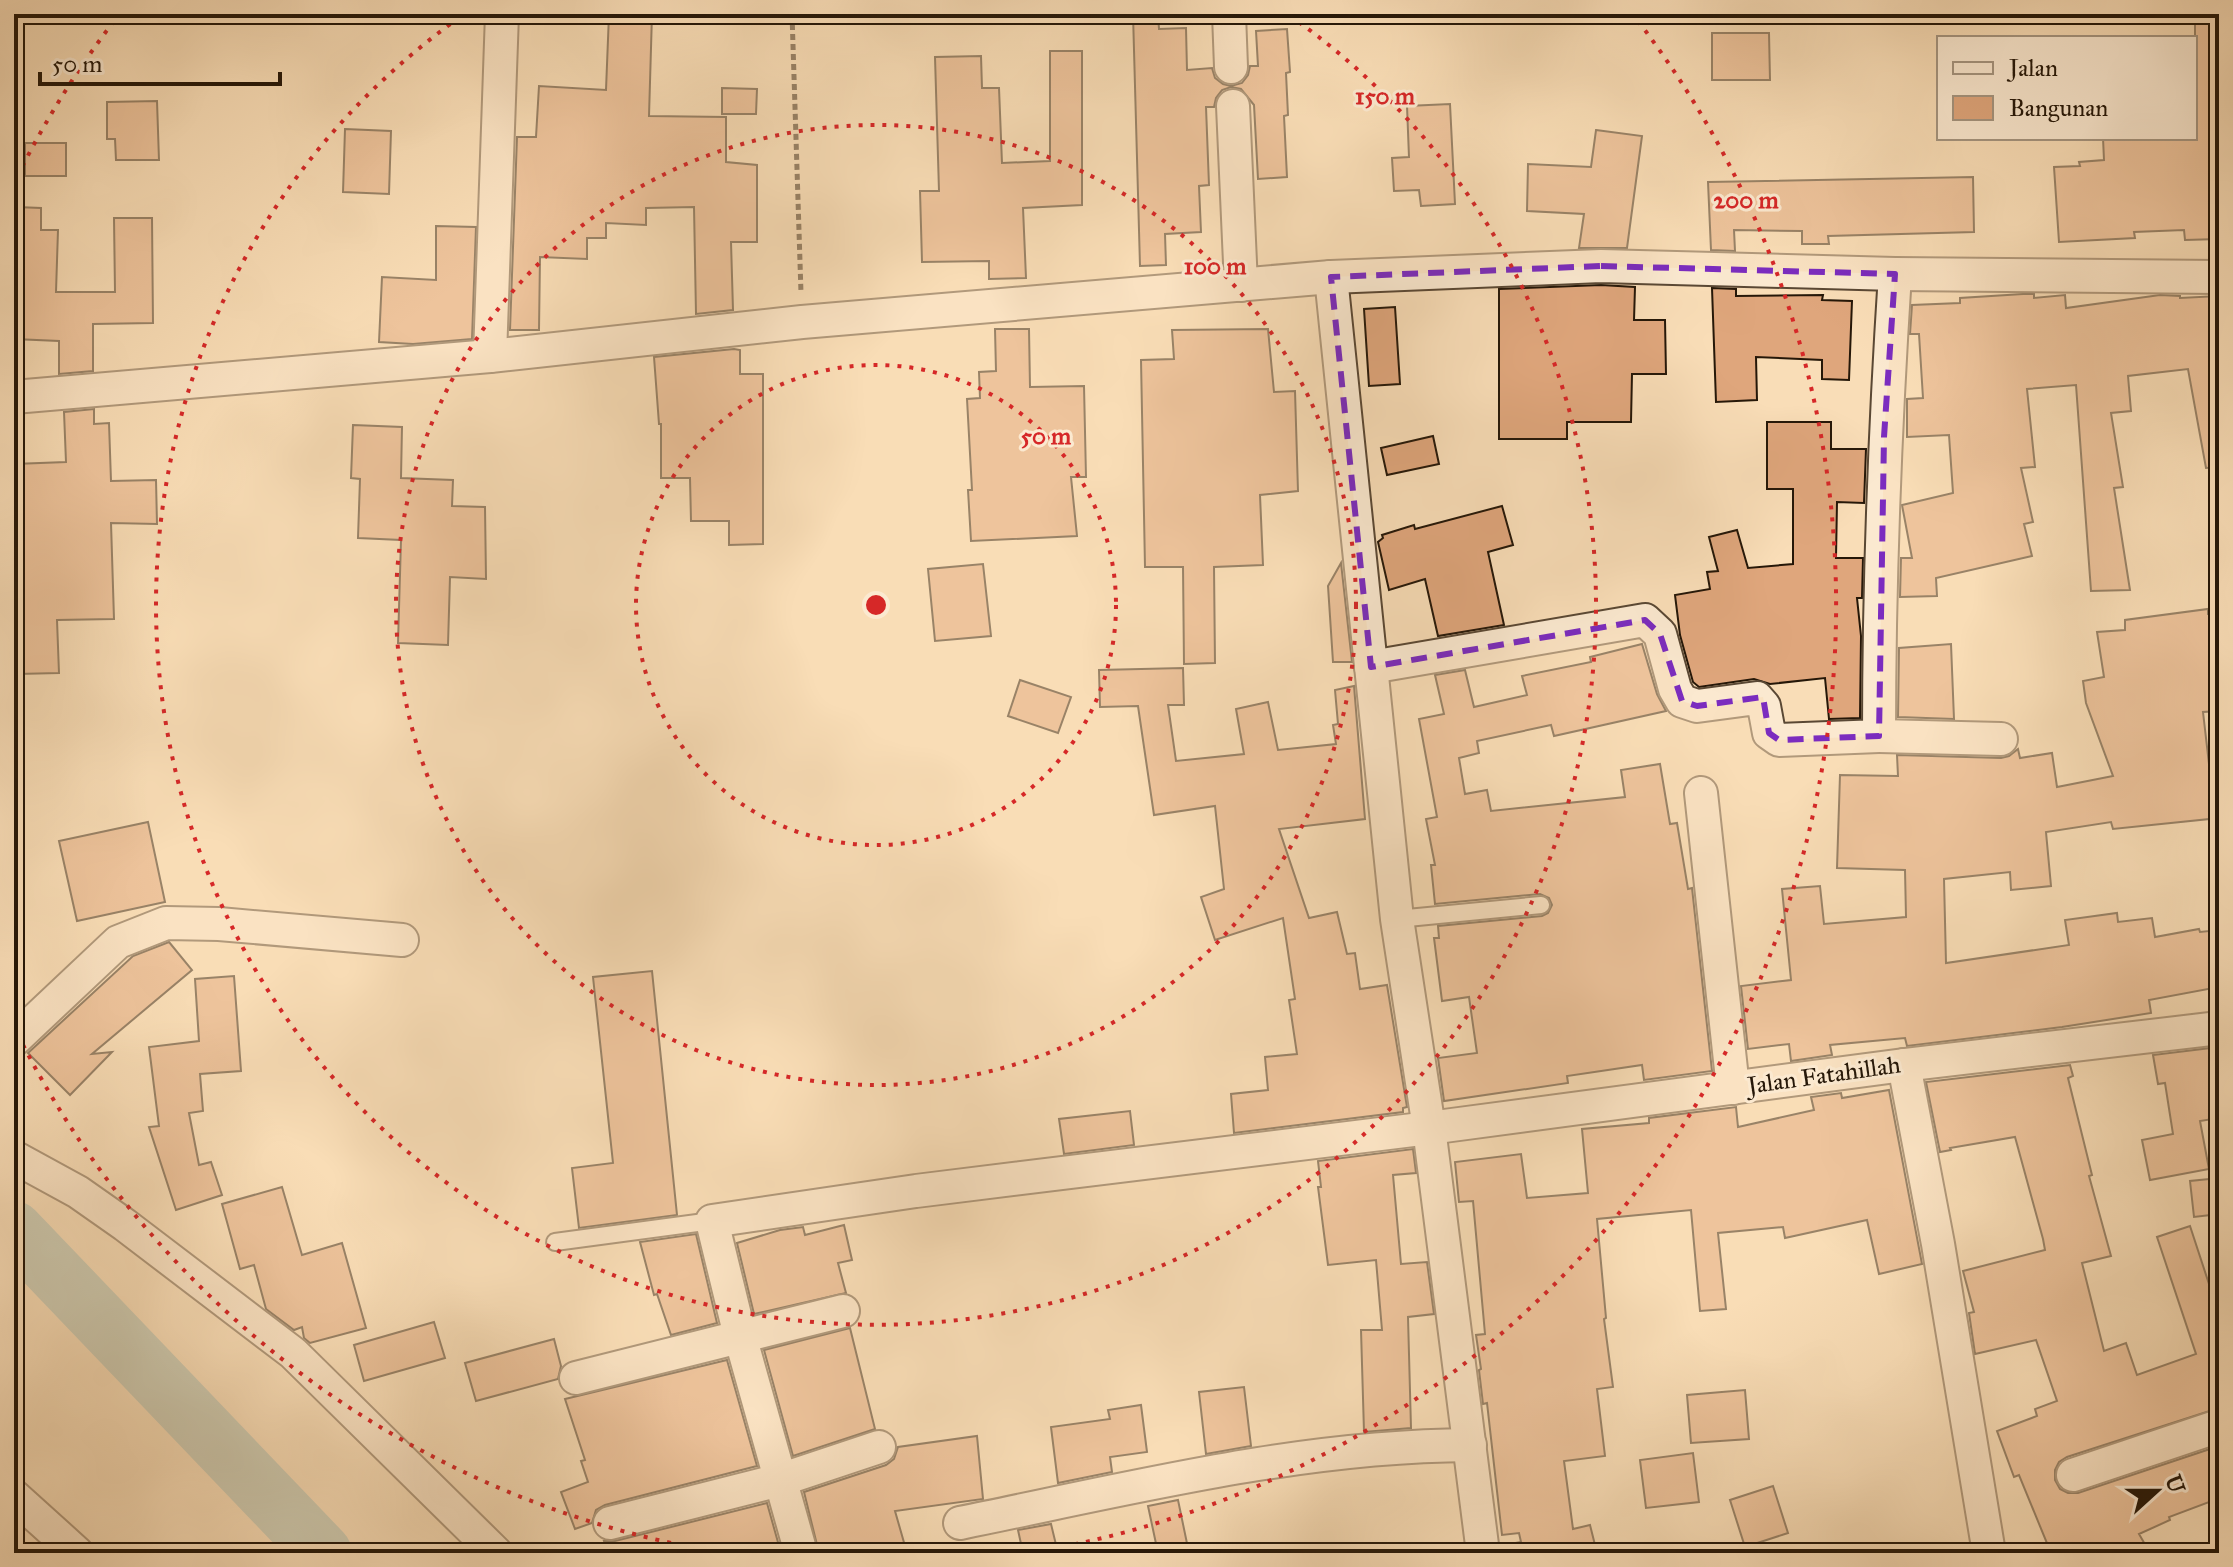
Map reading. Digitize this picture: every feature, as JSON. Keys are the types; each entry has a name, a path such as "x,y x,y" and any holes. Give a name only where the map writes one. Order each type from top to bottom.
{"street":[{"path":"490,356 502,14"},
{"path":"1229,14 1231,67"},
{"path":"1233,106 1241,285"},
{"path":"14,397 490,356 802,322 1331,277 1601,266 1895,274 2219,277"},
{"path":"1879,736 1883,466 1895,274"},
{"path":"1331,277 1397,919 1429,1128 1483,1553"},
{"path":"1371,667 1645,620 1660,634 1675,689 1682,701 1697,706 1757,698 1764,706 1769,733 1779,740 1879,736 2001,739"},
{"path":"1701,793 1733,1088"},
{"path":"14,1040 118,942 166,923 219,924 402,940"},
{"name":"Jalan Fatahillah","path":"712,1221 916,1191 2219,1028"},
{"path":"1904,1065 1938,1244 1989,1553"},
{"path":"14,1157 78,1192 125,1225 293,1353 496,1553"},
{"path":"712,1221 740,1336 801,1553"},
{"path":"576,1378 843,1311"},
{"path":"2073,1475 2219,1426"},
{"path":"960,1523 1290,1458 1384,1447 1470,1445"},
{"path":"610,1523 780,1480 879,1447"},
{"path":"14,1496 77,1553"}],"lane":[{"path":"1397,919 1541,905"},
{"path":"555,1242 712,1221"}],"path":[{"path":"792,14 802,322"}],"highlighted area":[{"path":"1601,266 1895,274 1884,437 1879,736 1779,740 1769,733 1763,697 1697,706 1682,701 1660,634 1645,620 1371,667 1331,277"}],"building":[{"path":"609,14 652,14 649,116 726,117 726,162 757,165 757,242 731,242 733,310 696,314 694,207 646,208 646,225 606,223 606,238 587,238 587,259 540,257 539,330 510,330 517,137 536,137 539,86 606,90"},
{"path":"1133,14 1158,14 1159,29 1186,28 1187,70 1212,68 1215,78 1231,86 1242,83 1250,66 1258,66 1256,31 1287,29 1290,72 1286,73 1288,115 1284,116 1287,177 1258,179 1254,105 1241,89 1231,87 1222,90 1214,107 1206,107 1209,185 1199,186 1201,232 1165,234 1166,265 1140,266"},
{"path":"2195,16 2219,16 2219,149 2216,149 2219,239 2185,240 2184,230 2134,232 2135,238 2059,242 2054,167 2080,166 2079,162 2104,160 2103,140 2197,140"},
{"path":"1712,33 1769,33 1770,80 1712,80"},
{"path":"1050,51 1082,51 1082,205 1023,208 1026,278 989,279 989,261 922,262 920,191 939,191 935,57 981,56 982,88 999,88 1002,163 1050,161"},
{"path":"722,88 757,89 756,114 722,114"},
{"path":"157,101 159,160 116,160 115,139 107,139 107,102"},
{"path":"1450,104 1455,204 1421,206 1419,190 1394,191 1392,158 1409,157 1407,106"},
{"path":"345,129 391,131 389,194 343,192"},
{"path":"1596,130 1642,136 1627,248 1579,248 1584,214 1527,211 1528,164 1591,167"},
{"path":"25,143 66,143 66,176 25,176"},
{"path":"1973,177 1974,232 1828,236 1829,244 1802,244 1802,231 1734,230 1735,251 1711,250 1708,182"},
{"path":"16,207 41,208 41,230 58,230 56,292 115,292 114,218 152,218 153,323 93,324 93,371 59,374 59,341 14,339"},
{"path":"436,226 476,227 472,339 413,344 379,342 382,277 436,280"},
{"path":"1601,285 1635,287 1634,320 1665,320 1666,374 1632,374 1631,422 1567,422 1567,439 1499,439 1499,289"},
{"path":"1712,288 1736,289 1736,296 1823,295 1822,300 1852,301 1849,380 1822,379 1822,360 1756,357 1757,400 1716,402"},
{"path":"2034,294 2034,298 2065,295 2066,308 2160,295 2180,298 2219,296 2219,467 2206,468 2188,369 2128,376 2131,411 2111,413 2123,487 2114,488 2130,590 2091,591 2076,385 2027,389 2035,467 2021,468 2033,522 2024,524 2032,556 1936,578 1937,596 1900,597 1901,558 1912,558 1902,505 1953,493 1949,435 1907,437 1907,399 1923,398 1919,334 1910,334 1912,305 1960,303 1960,298"},
{"path":"1395,307 1400,384 1369,386 1364,309"},
{"path":"995,329 1029,329 1030,387 1084,386 1086,477 1071,477 1077,536 971,541 968,490 972,490 967,399 980,398 979,372 996,371"},
{"path":"1268,329 1274,392 1295,391 1298,491 1260,495 1263,565 1214,567 1215,663 1184,664 1183,567 1145,567 1141,360 1174,359 1172,330"},
{"path":"740,350 740,374 763,374 763,544 729,545 729,521 691,521 690,478 661,478 661,424 654,357"},
{"path":"94,409 94,424 109,423 111,481 156,480 157,524 111,523 114,619 57,620 59,673 17,674 14,464 66,462 64,412"},
{"path":"1767,422 1831,422 1831,449 1866,449 1864,503 1837,502 1836,558 1863,558 1862,598 1857,598 1861,636 1860,718 1829,719 1825,678 1770,684 1754,679 1699,687 1693,682 1680,635 1675,595 1710,589 1707,572 1718,571 1709,537 1737,530 1748,568 1793,564 1793,489 1767,489"},
{"path":"353,425 402,427 401,478 453,480 452,506 485,507 486,579 450,577 448,645 398,643 401,540 358,538 360,479 351,478"},
{"path":"1433,436 1439,464 1387,475 1381,448"},
{"path":"1502,506 1513,545 1488,552 1504,625 1438,636 1425,579 1389,590 1378,542 1382,535 1414,525 1415,529"},
{"path":"1341,563 1352,662 1333,662 1328,586"},
{"path":"983,564 991,636 935,641 928,569"},
{"path":"2208,609 2208,614 2219,613 2219,711 2203,712 2209,764 2219,763 2219,818 2113,829 2111,822 2046,832 2051,886 2011,890 2010,872 1944,879 1946,963 2069,945 2065,920 2117,913 2118,922 2152,918 2155,937 2199,929 2200,932 2219,930 2219,987 2149,1000 2151,1013 2062,1027 1907,1046 1905,1038 1830,1045 1832,1055 1791,1061 1789,1044 1748,1049 1741,986 1791,980 1782,889 1820,886 1824,924 1906,917 1905,870 1837,868 1840,775 1898,776 1897,755 2001,758 2018,749 2020,758 2052,753 2057,787 2113,776 2086,703 2083,681 2104,677 2097,632 2125,630 2125,620"},
{"path":"1642,644 1657,694 1666,711 1554,736 1551,725 1477,741 1479,753 1459,758 1465,794 1487,790 1491,811 1625,797 1621,770 1660,764 1670,824 1677,823 1688,889 1692,888 1712,1071 1644,1080 1642,1065 1567,1076 1568,1083 1444,1101 1438,1058 1477,1053 1469,997 1442,1001 1434,938 1439,938 1438,926 1542,916 1548,913 1552,905 1549,898 1540,894 1435,904 1431,865 1435,865 1426,819 1437,817 1419,719 1444,714 1435,675 1465,670 1474,707 1527,695 1522,676 1591,662 1590,657"},
{"path":"1951,644 1954,719 1898,717 1899,648"},
{"path":"1183,668 1184,705 1168,705 1176,761 1244,754 1236,709 1268,702 1278,750 1336,744 1333,725 1338,724 1335,690 1354,686 1365,819 1279,829 1309,918 1337,912 1347,954 1355,953 1360,989 1387,985 1407,1107 1403,1108 1403,1112 1234,1133 1231,1094 1268,1090 1265,1057 1297,1054 1289,1000 1295,999 1283,918 1215,940 1201,897 1224,889 1215,806 1154,815 1138,706 1100,707 1099,670"},
{"path":"1020,680 1071,697 1058,733 1008,716"},
{"path":"148,822 165,902 77,921 59,841"},
{"path":"169,942 192,970 92,1054 112,1052 70,1095 28,1053 133,956"},
{"path":"652,971 677,1215 579,1228 572,1168 613,1163 593,977"},
{"path":"234,976 241,1071 200,1074 203,1111 189,1113 199,1165 211,1162 222,1195 176,1210 149,1127 159,1126 149,1047 199,1041 195,979"},
{"path":"2219,1047 2219,1118 2200,1121 2209,1169 2150,1180 2142,1140 2173,1134 2165,1083 2158,1084 2153,1055"},
{"path":"2070,1065 2073,1076 2068,1078 2092,1175 2089,1176 2111,1256 2082,1263 2104,1351 2126,1343 2137,1375 2196,1354 2157,1237 2190,1226 2209,1284 2219,1280 2219,1408 2067,1457 2059,1462 2055,1470 2055,1480 2060,1489 2078,1493 2219,1446 2219,1493 2210,1496 2212,1501 2169,1517 2170,1520 2139,1534 2150,1553 2051,1553 2019,1475 2014,1477 1997,1431 2037,1416 2035,1409 2057,1401 2036,1340 1975,1354 1969,1313 1974,1312 1963,1271 2045,1250 2043,1239 2015,1137 1940,1152 1926,1082"},
{"path":"1889,1090 1922,1264 1879,1274 1867,1220 1785,1238 1783,1227 1718,1233 1726,1309 1700,1311 1691,1210 1597,1219 1604,1319 1613,1387 1597,1389 1605,1456 1564,1461 1573,1529 1590,1525 1597,1553 1516,1553 1515,1543 1521,1542 1519,1533 1502,1535 1487,1403 1483,1404 1476,1335 1485,1334 1473,1201 1459,1202 1455,1162 1521,1154 1527,1198 1588,1193 1582,1129 1649,1123 1649,1118 1736,1107 1738,1127 1814,1110 1811,1097 1841,1093 1842,1098"},
{"path":"1130,1111 1134,1145 1064,1154 1059,1119"},
{"path":"1413,1149 1416,1173 1393,1175 1401,1264 1427,1262 1434,1314 1408,1317 1411,1428 1364,1432 1361,1330 1382,1330 1376,1260 1328,1265 1318,1187 1321,1187 1318,1161"},
{"path":"2219,1178 2219,1214 2194,1217 2190,1181"},
{"path":"282,1187 302,1255 342,1243 366,1328 310,1343 304,1338 302,1327 294,1330 266,1309 254,1265 240,1269 222,1204"},
{"path":"844,1225 852,1260 838,1263 846,1293 754,1314 737,1243 780,1230 803,1227 805,1235"},
{"path":"696,1234 717,1323 671,1335 657,1294 654,1295 640,1242"},
{"path":"434,1322 445,1358 364,1381 354,1345"},
{"path":"850,1328 875,1429 793,1456 764,1350"},
{"path":"554,1339 561,1366 558,1379 476,1401 465,1363"},
{"path":"727,1360 757,1466 605,1505 596,1510 592,1523 575,1529 561,1492 588,1482 581,1461 585,1460 565,1399"},
{"path":"1244,1387 1251,1446 1206,1454 1199,1392"},
{"path":"1745,1390 1749,1439 1691,1443 1687,1395"},
{"path":"1141,1405 1147,1452 1110,1457 1112,1472 1058,1483 1051,1427 1110,1419 1108,1410"},
{"path":"977,1436 983,1499 895,1511 907,1553 819,1553 804,1492 886,1465 894,1459 898,1447"},
{"path":"1693,1453 1699,1502 1646,1508 1640,1460"},
{"path":"1773,1486 1788,1533 1745,1547 1730,1500"},
{"path":"1178,1500 1189,1553 1158,1553 1148,1506"},
{"path":"767,1503 781,1553 608,1553 604,1541 615,1541"},
{"path":"1051,1524 1058,1553 1023,1553 1018,1530"}],"waterway":[{"path":"14,1230 323,1553"}]}
